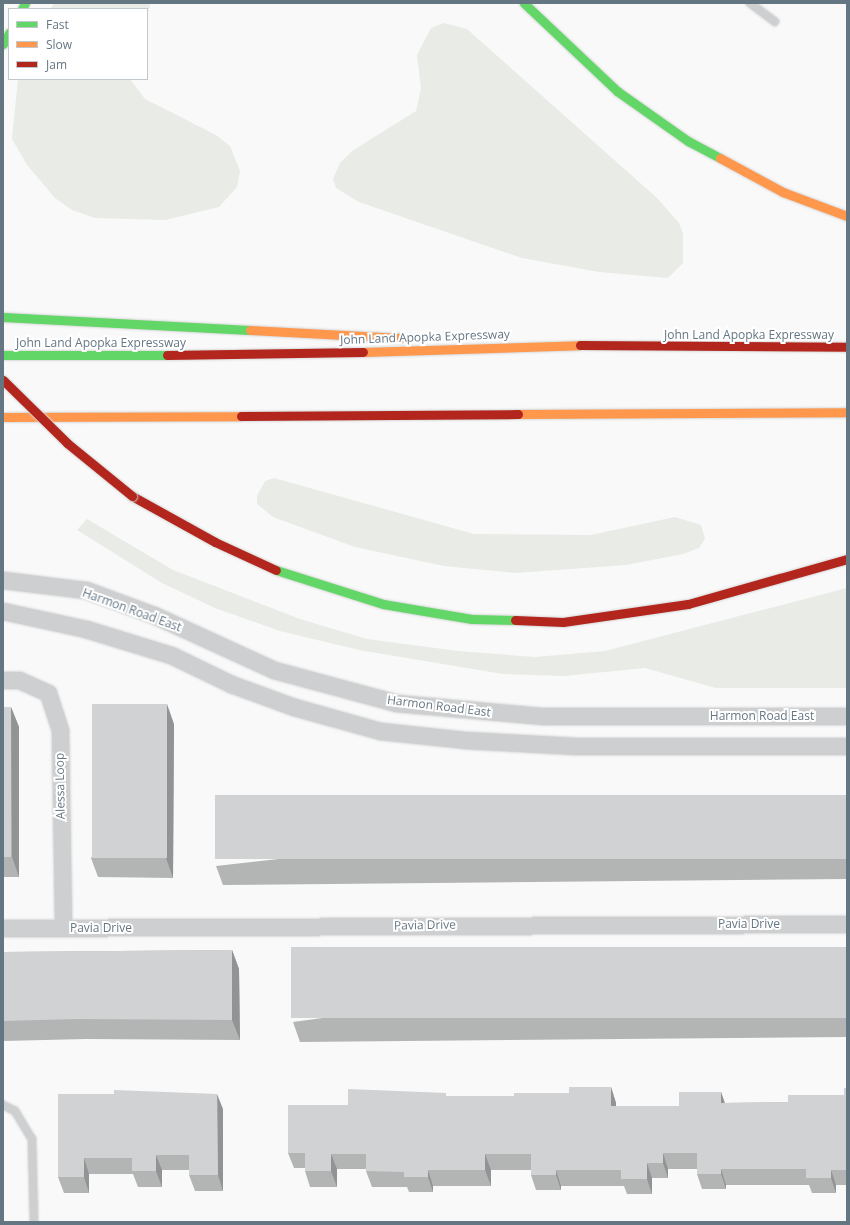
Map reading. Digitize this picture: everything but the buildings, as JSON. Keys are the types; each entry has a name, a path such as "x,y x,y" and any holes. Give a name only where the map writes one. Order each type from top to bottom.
{"highway":[{"path":"524,3 617,91 688,141 783,192 847,216"},
{"path":"3,44 8,35"},
{"path":"3,317 416,339 516,346"},
{"name":"John Land Apopka Expressway","path":"3,355 283,355 516,346 847,347"},
{"path":"3,380 67,443 132,496 215,542 296,579 383,604 472,620 563,622 688,604 847,559"},
{"path":"3,417 847,412"}],"street":[{"name":"Harmon Road East","path":"3,580 86,590 154,615 274,670 396,703 543,716 847,716"},
{"path":"3,611 86,629 171,655 232,684 294,707 380,731 465,740 576,746 847,746"},
{"name":"Alessa Loop","path":"3,680 19,680 48,693 60,731 63,928"},
{"name":"Pavia Drive","path":"3,928 847,924"}],"lane":[{"path":"750,3 775,22"},
{"path":"3,1105 15,1111 32,1139 34,1222"}],"shaded area":[{"path":"54,3 151,3 148,13 148,8 52,8"},
{"path":"444,23 467,29 657,198 679,223 683,234 683,263 668,278 599,272 522,258 359,202 336,188 333,179 340,163 352,151 416,111 421,89 417,55 431,28"},
{"path":"18,80 131,80 145,99 216,135 230,146 240,171 237,187 219,207 165,220 95,218 72,210 55,198 27,165 12,139"},
{"path":"274,478 474,534 591,535 675,517 701,525 705,539 699,548 683,554 626,565 515,573 444,566 355,547 273,517 257,504 257,496 265,481"},
{"path":"87,519 173,570 300,619 367,639 458,651 535,657 605,651 847,588 847,688 716,688 645,668 564,676 503,674 359,650 280,631 215,608 162,583 77,530"}],"traffic: fast":[{"path":"22,8 25,3"},
{"path":"524,3 617,91 688,141 720,158"},
{"path":"3,44 8,35"},
{"path":"3,317 250,330"},
{"path":"3,355 167,355"},
{"path":"276,570 383,604 472,619 515,620"}],"traffic: slow":[{"path":"720,158 783,192 847,216"},
{"path":"250,330 401,338"},
{"path":"363,352 580,345"},
{"path":"518,414 847,412"},
{"path":"3,417 241,416"}],"traffic: jam":[{"path":"580,345 847,347"},
{"path":"167,355 363,352"},
{"path":"3,380 67,443 132,496"},
{"path":"241,416 518,414"},
{"path":"132,496 215,542 276,570"},
{"path":"515,620 563,622 688,604 847,559"}]}
